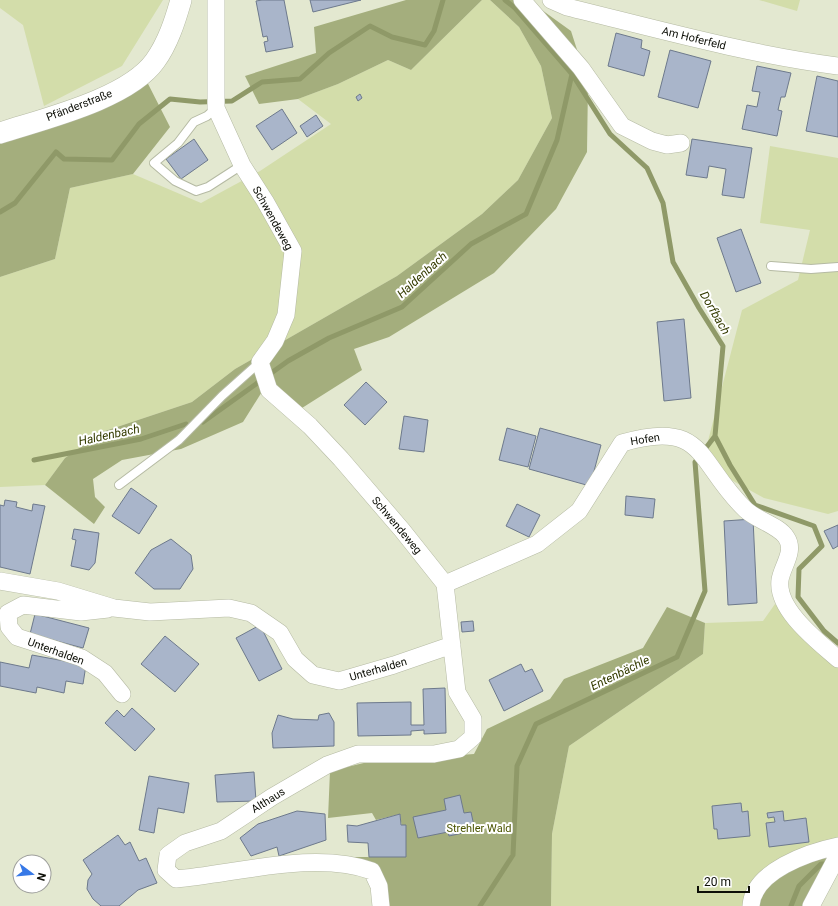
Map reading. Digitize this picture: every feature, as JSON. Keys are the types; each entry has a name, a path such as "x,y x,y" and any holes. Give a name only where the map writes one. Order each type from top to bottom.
{"street":[{"name":"Pfänderstraße","path":"0,133 73,110 105,98 143,74 155,61 172,31 181,0"},
{"name":"Schwendeweg","path":"216,0 216,101 242,165 265,201 293,251 286,315 275,341 260,362 269,390 310,426 341,459 402,530 445,584"},
{"path":"522,0 581,68 622,126 652,141 667,145 681,143"},
{"name":"Am Hoferfeld","path":"551,0 567,7 725,46 798,61 838,66"},
{"name":"Hofen","path":"445,584 537,544 579,511 622,443 642,437 670,435 695,446 708,460 733,496 747,511 786,537 790,548 780,581 783,596 793,615 805,629 838,659"},
{"name":"Unterhalden","path":"0,581 58,591 114,608 150,612 229,608 251,613 280,633 295,659 313,675 339,681 394,665 452,645"},
{"name":"Althaus","path":"380,906 379,886 372,871 360,866 334,862 275,865 176,879 166,870 168,855 185,843 222,831 272,797 327,765 358,754 434,754 459,749 473,737 473,719 457,692 445,584"},
{"name":"Unterhalden","path":"114,608 81,612 23,605 8,613 9,627 17,636 82,658 105,673 122,694"},
{"path":"751,906 756,889 772,874 792,861 815,851 835,858 811,906"}],"lane":[{"path":"216,101 207,116 194,122 182,138 154,162 175,181 196,191 208,187 242,165"},
{"path":"771,266 811,269 838,267"},
{"path":"120,485 179,440 222,396 260,362"}],"green space":[{"path":"0,0 163,0 122,66 44,106 23,25 0,8"},
{"path":"406,0 482,0 411,70 388,60 338,84 298,99 259,104 245,76 316,53 314,27"},
{"path":"482,0 490,0 519,27 541,66 552,118 518,180 482,214 397,276 235,369 192,402 102,432 65,458 45,485 0,487 0,277 55,259 70,188 133,174 201,203 260,171 331,124 298,99 338,84 388,60 411,70"},
{"path":"490,0 528,0 571,31 588,84 587,152 556,209 494,273 389,337 354,349 362,370 302,408 270,379 243,422 181,449 122,460 93,479 95,497 105,507 94,524 45,485 65,458 102,432 192,402 235,369 397,276 482,214 518,180 552,118 541,66 519,27"},
{"path":"759,0 800,0 797,11"},
{"path":"143,74 170,127 133,174 70,188 55,259 0,277 0,133"},
{"path":"770,146 838,158 838,511 828,514 764,498 702,464 742,310 798,280 810,230 760,223"},
{"path":"775,604 838,664 838,846 754,906 551,906 552,834 569,746 703,654 705,623 763,621"},
{"name":"Strehler Wald","path":"667,607 705,623 703,654 569,746 552,834 551,906 381,906 379,886 347,857 406,857 400,814 376,820 372,813 328,818 330,771 368,762 474,754 487,729 550,699 564,679 643,648"},
{"path":"838,846 811,906 754,906 756,889"}],"building":[{"path":"284,0 293,47 266,52 264,42 268,41 267,36 263,37 256,1"},
{"path":"310,0 361,0 313,12"},
{"path":"616,33 642,40 641,48 650,51 644,76 608,66"},
{"path":"670,50 711,61 698,108 658,97"},
{"path":"757,66 791,73 785,97 781,97 778,110 782,111 777,136 742,129 747,105 757,107 760,92 752,91"},
{"path":"817,76 838,81 838,137 806,131"},
{"path":"360,94 362,98 358,101 356,97"},
{"path":"282,109 297,133 272,150 256,126"},
{"path":"316,115 323,126 307,137 300,126"},
{"path":"194,139 208,160 181,179 166,159"},
{"path":"692,139 752,148 744,198 722,195 726,169 709,166 707,178 686,175"},
{"path":"741,229 761,283 736,292 717,238"},
{"path":"684,319 691,398 664,401 657,322"},
{"path":"366,382 387,402 365,425 344,405"},
{"path":"404,416 428,420 424,452 399,449"},
{"path":"507,428 536,436 528,467 499,460"},
{"path":"540,428 601,445 590,486 529,469"},
{"path":"131,488 157,506 139,534 112,516"},
{"path":"626,496 655,499 653,518 625,515"},
{"path":"5,500 17,502 16,507 32,511 33,504 45,506 30,574 0,567 0,505 4,506"},
{"path":"517,504 540,515 529,537 506,526"},
{"path":"753,519 757,603 728,605 724,521"},
{"path":"838,525 838,546 833,549 824,531"},
{"path":"74,529 99,533 95,563 89,570 71,566 76,540 72,539"},
{"path":"171,539 191,555 193,569 180,589 154,589 135,573 151,550"},
{"path":"35,614 89,628 83,648 30,634"},
{"path":"473,621 474,631 462,632 461,622"},
{"path":"260,625 282,669 259,681 236,638"},
{"path":"165,636 199,664 175,692 141,664"},
{"path":"32,655 86,665 83,684 66,681 64,693 37,687 36,693 0,686 0,662 29,668"},
{"path":"521,664 525,672 532,669 543,691 504,711 489,680"},
{"path":"445,688 446,733 424,734 424,730 411,731 411,735 358,736 357,703 411,702 411,725 424,725 423,689"},
{"path":"132,708 155,729 135,751 105,723 117,710 124,717"},
{"path":"329,713 334,722 334,746 273,748 272,733 278,715 293,719 318,720 319,715"},
{"path":"254,772 256,801 217,802 215,775"},
{"path":"149,776 189,783 184,813 158,808 154,833 139,830"},
{"path":"460,795 464,813 471,812 474,826 462,828 463,833 449,836 448,832 418,838 413,817 446,810 444,799"},
{"path":"741,803 742,812 748,811 750,836 718,839 717,829 714,829 712,806"},
{"path":"297,811 325,814 326,840 279,856 277,847 251,856 240,838 258,824"},
{"path":"783,811 784,821 806,818 809,842 769,847 766,823 775,822 774,817 768,818 767,813"},
{"path":"400,814 401,825 406,825 406,857 369,857 368,843 348,842 347,825 357,826"},
{"path":"118,835 125,845 130,842 139,861 146,858 157,883 138,890 119,906 101,906 93,899 87,889 88,880 92,874 83,860"}],"waterway":[{"path":"0,212 15,203 56,152 64,159 112,160 139,124 170,99 200,102 232,101 262,82 300,79 329,53 370,26 392,37 425,45 434,31 443,0"},
{"name":"Dorfbach","path":"505,0 515,8 572,74 610,134 647,168 663,203 673,262 723,346 715,436 730,465 755,505 814,526 822,546 799,569 798,597 824,631 838,643"},
{"name":"Haldenbach","path":"203,422 288,361 329,338 402,307 471,244 526,214 557,140 572,74"},
{"name":"Haldenbach","path":"34,460 141,439 186,424"},
{"name":"Entenbächle","path":"480,906 513,855 517,766 536,724 677,657 705,591 695,462 715,436"},
{"name":"Dorfbach","path":"791,906 799,886 821,864 829,864"}]}
